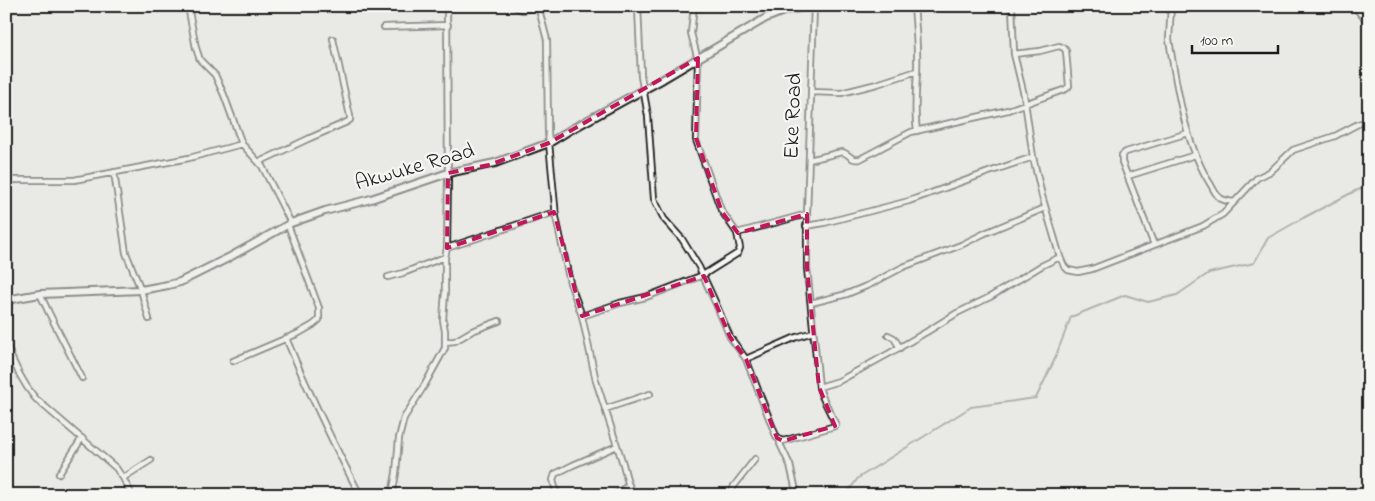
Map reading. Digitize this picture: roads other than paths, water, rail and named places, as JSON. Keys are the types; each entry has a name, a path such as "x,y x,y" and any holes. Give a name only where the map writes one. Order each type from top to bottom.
{"main road":[{"name":"Akwuke Road","path":"6,301 40,294 141,290 168,285 189,278 290,224 325,211 371,199 448,173 489,165 549,143 643,91 772,15 786,10 814,6"}],"street":[{"path":"188,6 198,56 214,75 242,144 259,162 290,224 319,308 319,320 313,325 299,333 233,361"},
{"path":"392,495 399,438 404,418 428,379 445,342 443,320 447,248 448,173 448,25 446,6"},
{"path":"514,6 522,10 538,7 547,40 549,143 555,212 570,283 582,316 592,366 631,495"},
{"path":"638,6 643,91 648,116 654,199 664,219 686,245 704,276 730,337 746,359 774,431 780,440 790,465 797,495"},
{"path":"582,316 626,301 646,297 704,276 738,253 740,248 737,233 721,210 696,140 698,58 691,33 694,6"},
{"path":"769,6 772,15"},
{"name":"Eke Road","path":"780,440 788,440 836,426 819,387 807,268 806,214 814,6"},
{"path":"914,6 917,71 914,101 917,131"},
{"path":"1012,6 1014,54 1025,103 1033,158 1045,208 1060,257 1066,269 1073,272 1101,266 1217,219 1228,211 1257,178 1270,171 1293,150 1335,136 1358,124 1369,121"},
{"path":"1171,6 1169,39 1188,133 1196,156 1218,196 1224,200 1234,202"},
{"path":"1354,6 1369,24"},
{"path":"384,27 448,25"},
{"path":"259,162 350,120 333,39"},
{"path":"809,160 842,152 850,158 857,160 917,131 999,112 1066,89 1069,86 1066,51 1064,48 1059,46 1040,51 1014,54"},
{"path":"811,92 841,93 917,71"},
{"path":"1154,245 1122,162 1122,157 1123,154 1188,133"},
{"path":"6,180 74,180 189,158 242,144"},
{"path":"1128,176 1196,156"},
{"path":"806,226 909,201 1033,158"},
{"path":"114,172 126,253 141,290 149,319"},
{"path":"811,303 847,294 910,264 961,245 990,230 1045,208"},
{"path":"447,248 555,212"},
{"path":"737,233 806,214"},
{"path":"388,277 446,257"},
{"path":"819,387 839,380 900,348 957,313 990,297 1041,266 1060,257"},
{"path":"40,294 82,378"},
{"path":"445,342 455,341 472,331 499,321"},
{"path":"746,359 794,338 813,332"},
{"path":"888,335 894,338 900,348"},
{"path":"286,338 304,381 360,495"},
{"path":"6,343 29,391 40,404 116,468 132,495"},
{"path":"604,409 650,394"},
{"path":"59,474 82,438"},
{"path":"557,495 552,480 555,474 617,446"},
{"path":"730,495 734,486 755,459"},
{"path":"123,478 151,460"},
{"path":"614,495 629,485"}],"waterway":[{"path":"846,495 858,478 971,407 1036,398 1053,363 1071,317 1125,295 1148,302 1177,295 1209,273 1254,263 1268,238 1355,191 1369,186"}]}
